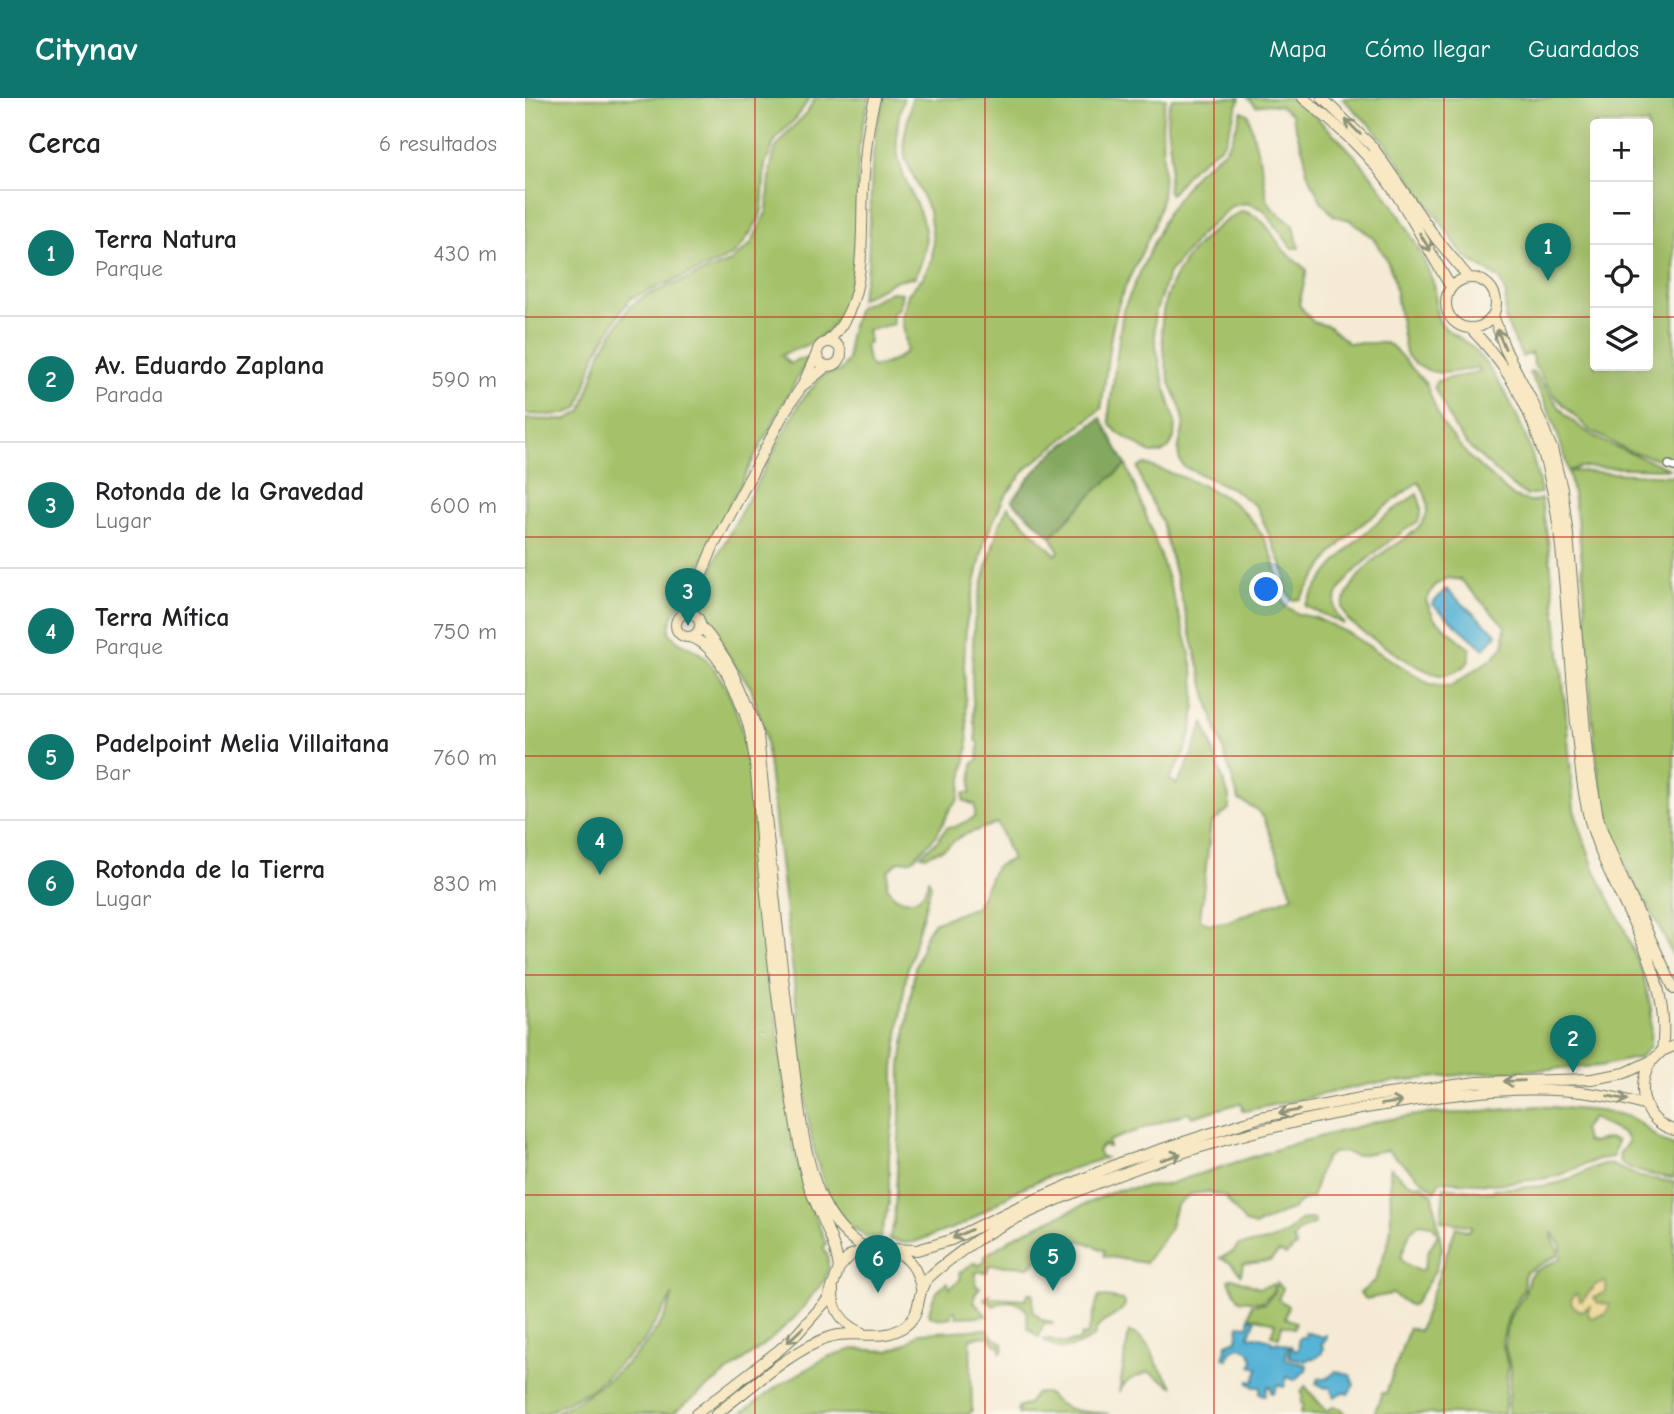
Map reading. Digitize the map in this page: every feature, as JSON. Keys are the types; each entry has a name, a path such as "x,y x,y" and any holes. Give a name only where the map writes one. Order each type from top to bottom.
{"main road":[{"path":"839,1268 834,1243 802,1163 790,1093 751,737 731,682 699,640 681,635 676,627 677,620 697,587 713,547 784,413 802,386 818,347 827,342 843,323 856,291 862,254 863,189 870,116 875,98"},
{"path":"1303,98 1366,153 1395,192 1451,287"},
{"path":"1322,98 1372,146 1435,237 1469,278"},
{"path":"1493,315 1481,326 1471,329 1460,326 1448,316 1445,301 1451,287 1469,278 1481,280 1490,287 1496,298 1493,315 1505,349 1539,416 1552,449 1562,489 1568,535 1587,754 1595,807 1609,849 1674,989"},
{"path":"802,386 827,366 838,363 842,351 843,323"},
{"path":"1471,329 1495,356 1519,393 1536,431 1550,474 1560,537 1579,754 1586,804 1600,849 1655,968 1664,1005 1665,1036 1662,1052"},
{"path":"827,342 836,343 842,351"},
{"path":"817,354 819,361 827,366"},
{"path":"689,637 696,634 698,622 697,587"},
{"path":"682,615 688,614 698,622 736,675 746,696 758,735 785,1000 797,1092 810,1161 818,1189 828,1209 847,1236 859,1245 868,1248 917,1250 951,1240 1017,1207 1122,1162 1261,1117 1439,1086 1477,1082 1592,1079 1625,1073 1653,1060"},
{"path":"1674,1046 1653,1060 1646,1070 1643,1082 1646,1106 1654,1118 1674,1130"},
{"path":"716,1414 787,1361 827,1338 841,1334 878,1336 893,1333 905,1326 920,1305 926,1281 956,1256 1009,1222 1124,1172 1262,1128 1356,1108 1449,1095 1566,1090 1646,1106"},
{"path":"696,1414 797,1334 828,1298 839,1268 851,1255 868,1248"},
{"path":"889,1248 902,1254 913,1264 922,1291"},
{"path":"834,1280 835,1307 842,1319 864,1334"}],"green space":[{"path":"525,98 810,98 796,118 776,138 765,165 759,219 743,244 734,254 717,263 631,298 596,353 579,407 560,414 525,414"},
{"path":"815,98 870,98 859,146 856,243 848,293 840,314 823,335 781,355 790,364 798,359 808,359 745,475 687,594 673,616 669,632 677,640 699,652 722,680 743,734 749,764 776,1016 794,1150 826,1244 823,1247 828,1257 828,1269 825,1279 796,1316 769,1341 672,1414 553,1414 588,1393 625,1365 655,1332 673,1295 643,1342 592,1389 544,1414 525,1414 525,419 566,420 582,411 602,350 629,307 645,296 730,262 751,244 767,211 775,150 785,135 807,113"},
{"path":"885,98 904,98 898,123 897,151 901,168 923,221 925,245 915,277 897,280 860,299 868,266 872,165 877,124"},
{"path":"912,98 1166,98 1162,126 1162,196 1151,234 1115,316 1101,409 1026,469 1003,499 984,543 966,625 964,665 968,749 958,800 951,807 936,836 912,860 899,861 888,871 887,886 898,898 918,898 923,893 928,878 931,885 907,971 901,1010 894,1069 889,1203 880,1238 866,1237 853,1227 851,1230 835,1208 815,1153 804,1088 765,734 751,688 711,630 702,600 717,557 801,401 823,375 840,371 848,360 849,336 858,307 891,292 902,293 899,308 892,314 894,324 867,330 869,343 865,344 868,362 872,367 896,359 907,350 902,318 908,294 924,276 932,259 933,239 929,211 905,158 904,139"},
{"path":"1172,98 1240,98 1226,139 1220,147 1192,168 1171,194 1168,191 1171,158 1167,113"},
{"path":"1248,98 1291,98 1299,102 1355,156 1386,195 1400,215 1423,259 1434,286 1438,318 1449,332 1474,349 1487,365 1517,416 1537,473 1541,493 1527,495 1517,490 1468,446 1454,427 1434,387 1436,382 1441,380 1480,371 1478,367 1449,373 1430,371 1421,368 1406,354 1393,275 1385,256 1373,238 1350,220 1334,216 1321,201 1307,172 1291,114 1280,106 1256,106"},
{"path":"1342,98 1674,98 1674,463 1628,451 1589,430 1555,396 1534,365 1531,353 1522,357 1505,319 1506,295 1500,279 1464,256 1391,150"},
{"path":"1242,111 1248,114 1267,199 1273,209 1294,226 1299,248 1292,248 1263,209 1246,203 1232,206 1200,235 1168,274 1154,317 1161,371 1175,422 1174,438 1169,448 1161,453 1151,453 1118,433 1110,424 1109,413 1123,310 1167,213 1197,172 1224,151 1231,141"},
{"path":"1242,211 1261,220 1284,251 1307,270 1299,305 1313,322 1328,326 1348,343 1385,343 1392,346 1426,384 1441,422 1469,457 1514,497 1531,502 1541,499 1563,681 1574,810 1595,871 1624,928 1643,975 1651,1009 1650,1046 1640,1057 1600,1066 1478,1073 1370,1084 1245,1111 1242,1111 1240,1103 1192,1117 1189,1112 1108,1141 1109,1147 1103,1145 1098,1151 1101,1157 1105,1158 1019,1189 964,1224 914,1242 889,1239 894,1223 901,1065 915,968 926,934 933,923 976,907 995,867 1012,859 997,823 961,836 945,848 921,855 938,840 947,827 955,827 975,817 975,805 963,800 964,793 970,794 973,763 978,760 979,743 976,740 974,723 972,677 974,623 999,525 1008,507 1056,555 1059,552 1051,536 1095,491 1126,465 1165,570 1193,667 1195,705 1190,734 1184,754 1169,779 1177,784 1204,723 1229,797 1229,809 1211,823 1200,919 1209,924 1226,922 1293,896 1264,818 1256,809 1239,800 1209,705 1162,522 1142,483 1138,468 1144,464 1184,478 1236,506 1250,519 1272,556 1284,605 1298,614 1316,618 1346,632 1430,684 1451,686 1494,657 1504,645 1505,626 1461,580 1448,578 1435,585 1426,601 1434,618 1470,649 1466,664 1450,674 1433,673 1408,661 1348,620 1342,607 1357,578 1373,560 1412,533 1424,519 1427,501 1418,482 1353,531 1333,552 1300,599 1292,600 1286,590 1284,570 1257,507 1233,489 1184,467 1178,454 1183,417 1170,382 1163,350 1162,324 1165,304 1171,284 1194,250 1224,222"},
{"path":"1532,371 1565,414 1577,425 1602,441 1670,469 1580,467 1569,471 1674,476 1674,958 1627,869 1602,794 1594,733 1577,518 1567,466 1552,417 1529,373"},
{"path":"1101,418 1126,465 1095,491 1051,536 1012,501 1034,472 1053,453"},
{"path":"1417,494 1421,511 1417,522 1366,561 1342,587 1336,599 1335,610 1344,624 1305,606 1328,572 1354,543 1384,517"},
{"path":"1540,1106 1601,1111 1633,1119 1661,1141 1674,1146 1674,1178 1638,1171 1619,1161 1620,1153 1628,1142 1625,1135 1592,1118 1583,1129 1586,1141 1592,1143 1607,1138 1617,1141 1613,1157 1598,1159 1557,1176 1542,1179 1494,1184 1440,1181 1435,1191 1387,1150 1355,1156 1344,1152 1333,1153 1326,1158 1320,1170 1312,1198 1303,1200 1294,1208 1255,1226 1245,1223 1224,1196 1207,1192 1191,1194 1176,1205 1169,1230 1145,1263 1104,1256 1105,1251 1094,1246 1080,1241 1061,1240 1029,1267 989,1265 987,1272 976,1272 976,1286 980,1287 974,1302 987,1316 956,1317 955,1311 951,1312 951,1317 939,1318 929,1314 940,1288 947,1282 950,1288 961,1279 959,1273 975,1262 978,1266 986,1260 984,1256 1019,1234 1117,1190 1165,1185 1296,1143 1379,1121 1423,1114"},
{"path":"1604,1164 1640,1177 1674,1182 1674,1414 1508,1414 1511,1370 1505,1347 1506,1331 1511,1315 1525,1293 1529,1277 1533,1272 1561,1257 1561,1246 1552,1233 1558,1255 1526,1272 1524,1289 1509,1314 1502,1341 1508,1367 1504,1414 1374,1414 1382,1393 1386,1393 1409,1328 1419,1331 1456,1227 1469,1231 1472,1226 1441,1221 1444,1187 1493,1192 1494,1189 1545,1185 1565,1181"},
{"path":"1390,1167 1405,1180 1421,1184 1433,1195 1442,1249 1434,1273 1411,1306 1392,1294 1366,1299 1360,1293 1375,1281 1391,1227","holes":["1420,1223 1432,1225 1438,1234 1428,1252 1424,1269 1419,1271 1403,1262 1401,1257 1410,1232"]},
{"path":"1314,1219 1315,1223 1297,1233 1293,1239 1296,1246 1286,1255 1279,1252 1270,1261 1243,1264 1241,1274 1231,1263 1220,1258 1233,1252 1238,1245 1272,1240 1294,1227 1300,1220"},
{"path":"1233,1278 1259,1288 1274,1284 1273,1292 1262,1302 1239,1300 1228,1280"},
{"path":"1277,1283 1283,1289 1278,1299 1288,1306 1285,1318 1296,1322 1294,1328 1282,1325 1279,1337 1272,1335 1275,1323 1249,1316 1252,1304 1264,1304 1275,1292"},
{"path":"1028,1293 1033,1293 1033,1311 1041,1319 1054,1324 1044,1323 1039,1337 1028,1328 1027,1311 1020,1305 1003,1302 994,1306 984,1299 989,1294 989,1297 1027,1299"},
{"path":"1099,1296 1123,1300 1125,1305 1099,1326 1094,1337 1069,1348 1056,1347 1044,1340 1047,1338 1065,1343 1080,1340 1082,1335 1087,1336"},
{"path":"987,1329 1003,1343 1004,1349 1001,1352 1000,1345 996,1345 988,1336 970,1338 972,1410 969,1414 740,1414 775,1388 827,1357 854,1349 889,1351 909,1342 919,1333"},
{"path":"1129,1332 1144,1341 1173,1386 1149,1372 1128,1382 1119,1393"},
{"path":"1305,1386 1326,1411 1334,1406 1346,1414 1300,1414 1303,1404 1301,1393"},
{"path":"1036,1393 1046,1393 1068,1408 1109,1414 1018,1414 1018,1407 1027,1405"}],"sand":[{"path":"1606,1282 1606,1291 1594,1298 1598,1303 1610,1304 1606,1314 1591,1318 1587,1313 1590,1306 1580,1311 1572,1305 1571,1300 1575,1294 1578,1294 1582,1301 1595,1285"}],"water":[{"path":"1446,589 1497,634 1484,649 1432,604"},
{"path":"1249,1318 1255,1320 1249,1337 1256,1336 1271,1340 1272,1344 1278,1342 1289,1346 1285,1359 1307,1365 1306,1370 1295,1380 1287,1377 1284,1387 1277,1385 1274,1393 1271,1393 1271,1387 1268,1386 1265,1395 1260,1394 1260,1387 1248,1383 1254,1382 1258,1368 1251,1366 1253,1359 1249,1350 1239,1347 1230,1352 1228,1359 1223,1358 1227,1344 1237,1340 1239,1325 1249,1326"},
{"path":"1305,1332 1323,1337 1326,1335 1326,1340 1321,1344 1324,1348 1321,1354 1306,1361 1289,1357 1291,1346 1295,1351 1299,1349 1298,1339 1306,1337"},
{"path":"1336,1371 1350,1375 1354,1385 1348,1394 1343,1392 1334,1397 1330,1387 1325,1388 1316,1383 1319,1378 1327,1379"}],"place":[{"name":"Terra Natura","path":"1548,281"},
{"name":"Rotonda de la Gravedad","path":"688,626"},
{"name":"Terra Mítica","path":"600,875"},
{"name":"Av. Eduardo Zaplana","path":"1573,1073"},
{"name":"Padelpoint Melia Villaitana","path":"1053,1291"},
{"name":"Rotonda de la Tierra","path":"878,1293"}]}
